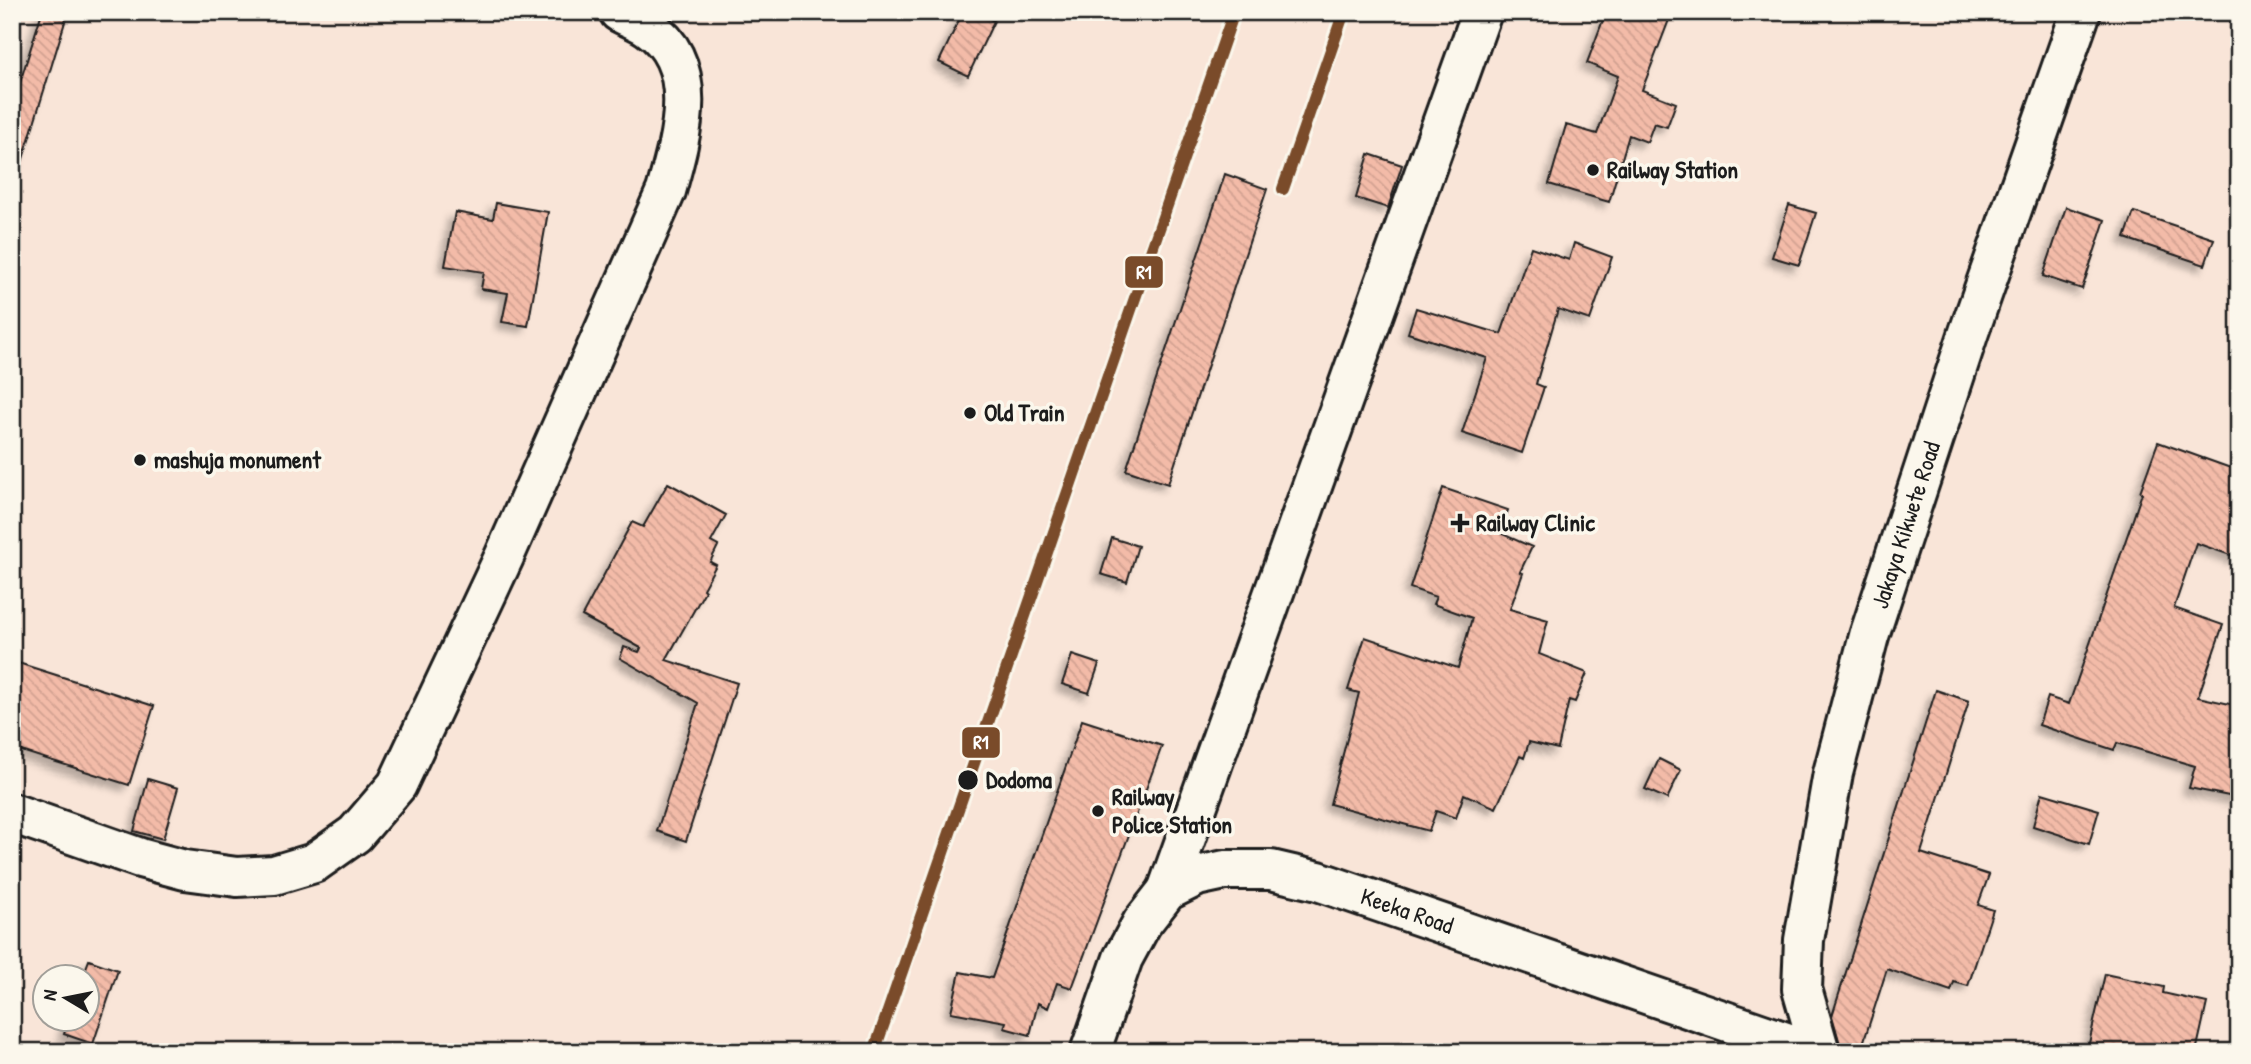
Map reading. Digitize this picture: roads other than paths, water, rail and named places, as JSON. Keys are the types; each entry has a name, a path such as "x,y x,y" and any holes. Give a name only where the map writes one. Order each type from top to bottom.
{"street":[{"path":"12,813 140,858 185,870 237,877 274,875 314,863 355,834 397,785 532,494 666,191 679,146 684,92 679,64 665,43 648,27 619,12"},
{"path":"1167,891 1482,12"},
{"name":"Jakaya Kikwete Road","path":"1817,1052 1802,989 1804,940 1833,773 1874,622 1969,332 2081,12"},
{"name":"Keeka Road","path":"1090,1052 1123,958 1142,923 1167,891 1196,876 1225,870 1271,870 1318,881 1817,1052"}],"place":[{"name":"Railway Station","path":"1593,170"},
{"name":"Old Train","path":"970,413"},
{"name":"mashuja monument","path":"140,460"},
{"name":"Railway Clinic","path":"1460,523"},
{"name":"Dodoma","path":"968,780"},
{"name":"Railway Police Station","path":"1098,811"}]}
